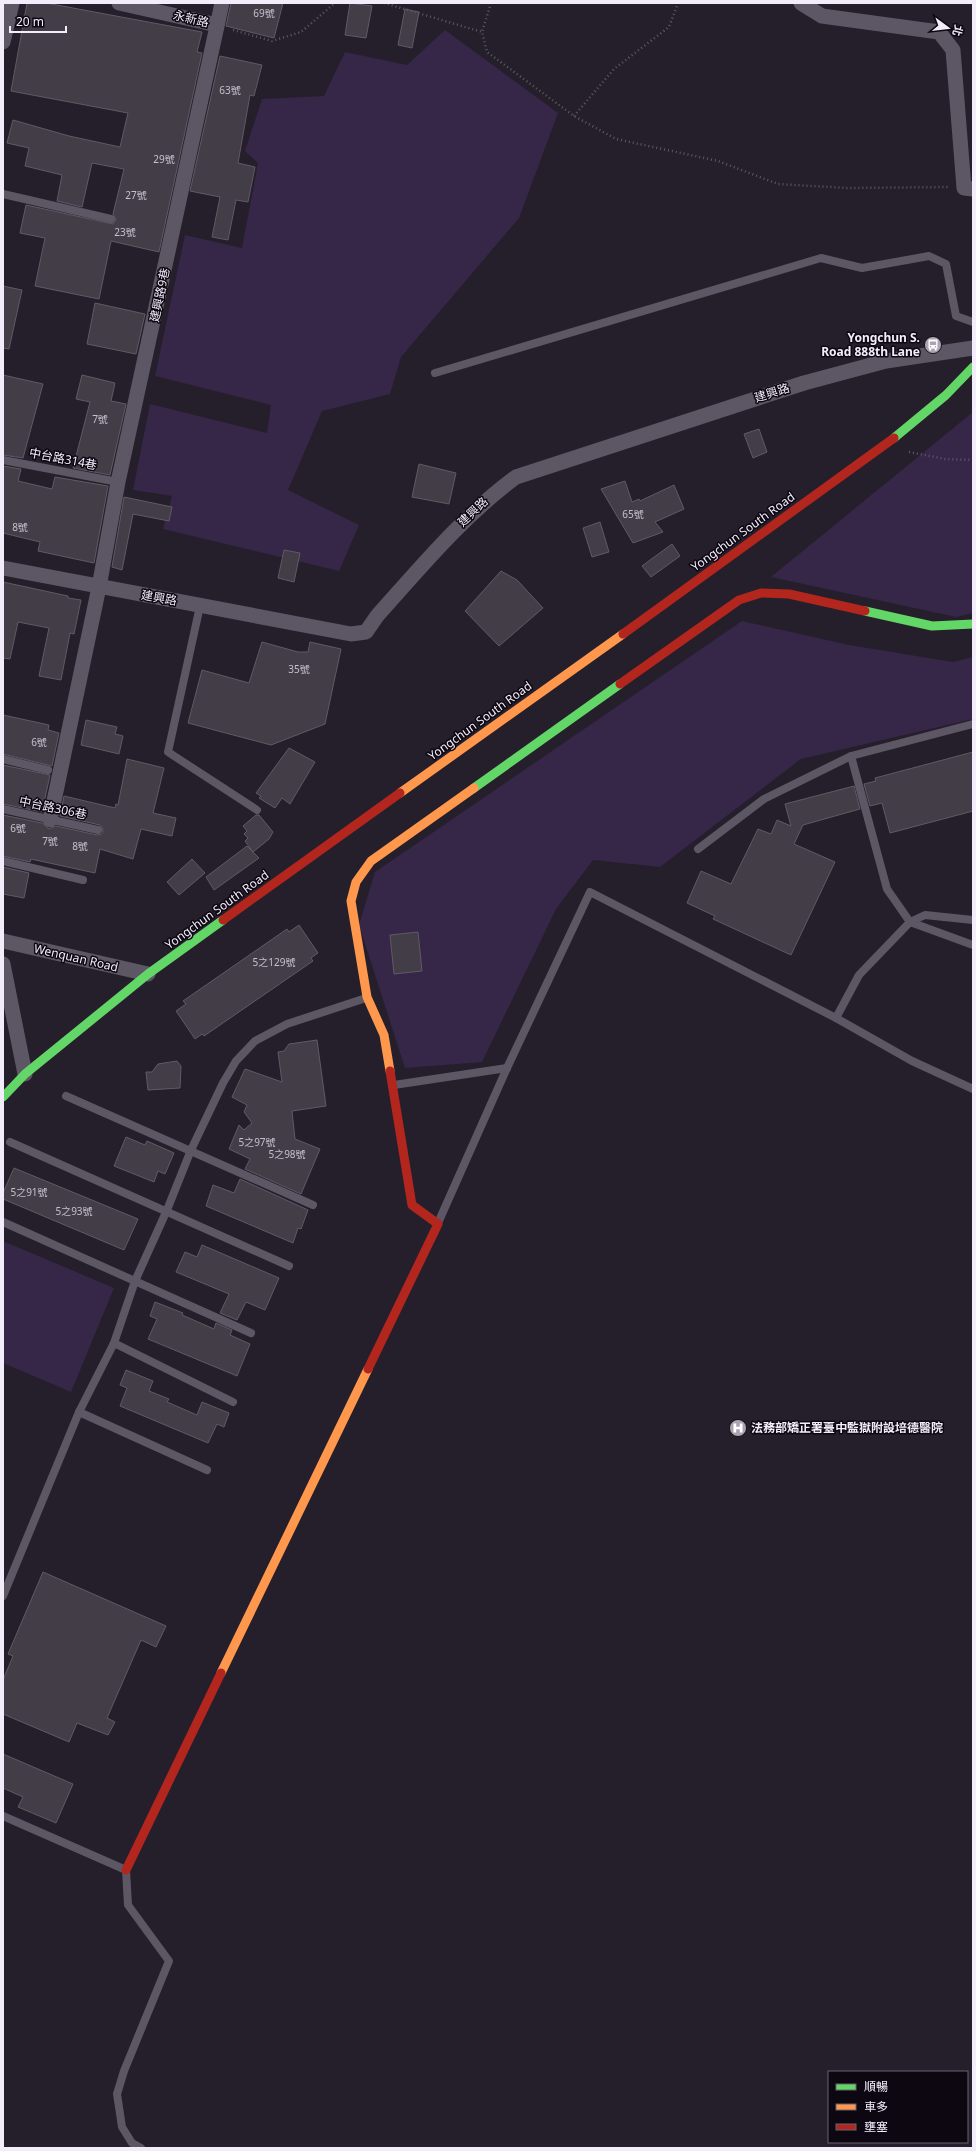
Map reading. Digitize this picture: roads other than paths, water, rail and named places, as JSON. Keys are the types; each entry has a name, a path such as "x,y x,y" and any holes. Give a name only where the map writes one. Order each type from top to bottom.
{"street":[{"path":"3,39 12,3"},
{"name":"永新路","path":"119,3 217,25"},
{"name":"建興路9巷","path":"50,820 99,587 118,482 222,3"},
{"path":"801,3 822,16 939,32 953,50 969,188"},
{"name":"建興路","path":"3,568 351,634 366,632 377,616 463,520 491,495 516,477 804,383 886,361 973,348"},
{"name":"Yongchun South Road","path":"3,1097 25,1074 148,974 883,447 946,395 973,367"},
{"path":"126,1870 438,1224 412,1206 384,1035 367,997 351,901 356,882 371,861 739,600 762,593 789,594 932,626 973,624"},
{"name":"Wenquan Road","path":"3,942 148,974"},
{"path":"3,964 25,1074"}],"lane":[{"path":"3,194 111,219"},
{"path":"435,373 821,258 862,268 929,256 946,264 956,316 973,322"},
{"name":"中台路314巷","path":"3,460 118,482"},
{"path":"200,606 168,752 257,810"},
{"path":"698,849 764,800 851,756 973,724"},
{"path":"851,756 887,889 910,922 973,945"},
{"path":"3,759 48,770"},
{"name":"中台路306巷","path":"3,809 98,830"},
{"path":"3,861 83,880"},
{"path":"438,1224 508,1068 590,892 836,1018 912,1061 973,1089"},
{"path":"836,1018 859,975 910,922 926,915 973,920"},
{"path":"3,1596 79,1412 114,1343 135,1281 167,1210 191,1150 226,1078 236,1061 255,1041 287,1024 367,997"},
{"path":"392,1085 508,1068"},
{"path":"66,1096 313,1205"},
{"path":"10,1142 167,1210 289,1266"},
{"path":"3,1222 251,1333"},
{"path":"114,1343 233,1402"},
{"path":"79,1412 207,1470"},
{"path":"3,1816 126,1870 128,1905 169,1961 124,2071 118,2094 122,2127 132,2143 141,2148"}],"place":[{"name":"Yongchun S. Road 888th Lane","path":"933,345"},
{"name":"法務部矯正署臺中監獄附設培德醫院","path":"738,1428"}]}
